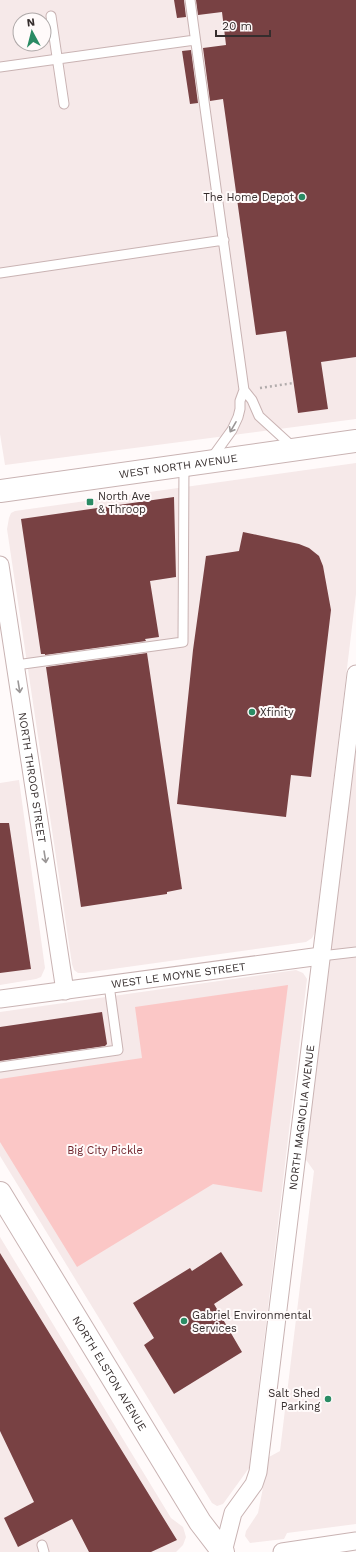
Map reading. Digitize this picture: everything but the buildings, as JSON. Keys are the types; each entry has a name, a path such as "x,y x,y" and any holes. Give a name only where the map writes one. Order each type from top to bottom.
{"main road":[{"name":"WEST NORTH AVENUE","path":"0,491 356,441"},
{"name":"NORTH ELSTON AVENUE","path":"0,1193 200,1522 223,1552"}],"street":[{"name":"NORTH THROOP STREET","path":"0,565 5,630 16,665 64,991"},
{"name":"NORTH MAGNOLIA AVENUE","path":"223,1552 232,1513 254,1484 258,1472 299,1149 356,674"},
{"name":"WEST LE MOYNE STREET","path":"0,999 321,956"},
{"path":"282,1552 356,1541"}],"lane":[{"path":"190,0 224,240 249,390 259,416 296,449"},
{"path":"52,23 64,104"},
{"path":"0,67 195,40"},
{"path":"0,273 224,240"},
{"path":"209,461 235,424 240,409 240,401 249,390"},
{"path":"16,665 183,642 184,465"},
{"name":"WEST LE MOYNE STREET","path":"321,956 356,952"},
{"path":"0,1067 118,1050 109,985"}],"path":[{"path":"249,390 294,383"}],"shaded area":[{"path":"0,0 356,0 356,419 5,465 0,434"},
{"path":"356,463 356,594 315,932 312,938 306,942 78,973 74,970 72,964 7,529 11,513 15,511"},
{"path":"356,749 356,1524 287,1533 284,1539 250,1543 245,1536 246,1531 258,1513 269,1457 280,1451 314,1171 304,1157"},
{"path":"19,780 45,968 41,977 36,979 0,985 0,783"},
{"path":"296,970 303,973 307,979 249,1468 223,1504 217,1506 212,1503 0,1156 0,1012"},
{"path":"0,1237 171,1518 183,1527 186,1537 183,1545 176,1552 0,1552"}],"green space":[{"name":"Big City Pickle","path":"288,985 262,1192 213,1184 77,1267 0,1142 0,1079 142,1058 135,1007"}],"place":[{"name":"The Home Depot","path":"302,197"},
{"name":"North Ave & Throop","path":"90,502"},
{"name":"Xfinity","path":"252,712"},
{"name":"Gabriel Environmental Services","path":"184,1321"},
{"name":"Salt Shed Parking","path":"328,1399"}]}
